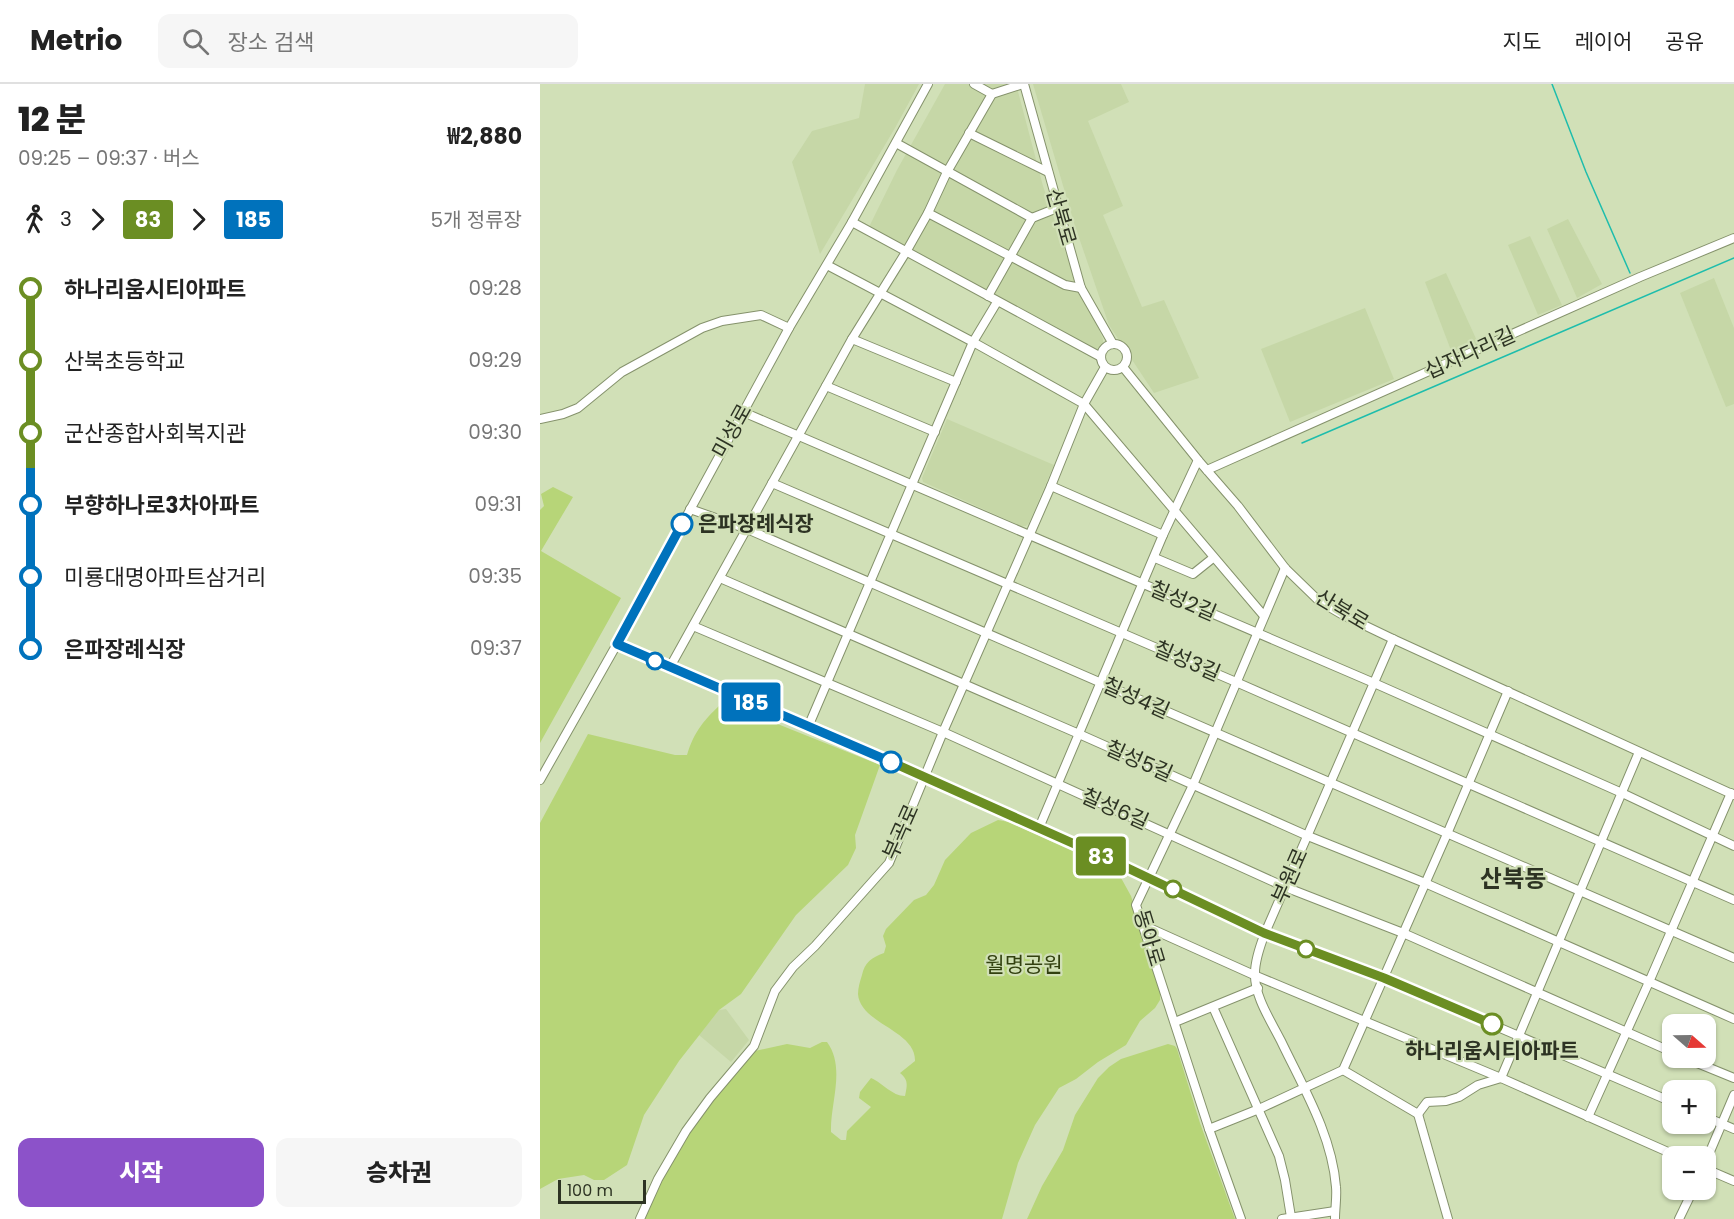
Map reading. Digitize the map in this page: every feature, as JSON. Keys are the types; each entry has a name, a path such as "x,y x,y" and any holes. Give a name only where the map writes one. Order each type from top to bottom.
{"street":[{"name":"미성로","path":"540,780 617,644 789,328 852,222 928,84"},
{"path":"974,84 992,94"},
{"path":"670,667 852,339 881,295 928,213 947,172 992,94 1023,84"},
{"name":"산북로","path":"1023,84 1081,288 1113,344"},
{"path":"969,134 1048,172"},
{"path":"896,143 1032,218"},
{"path":"988,296 1032,218 1058,208"},
{"path":"928,213 1065,285 1081,288"},
{"path":"852,222 1101,357 1105,367 1112,370 1122,367 1127,358 1125,350 1113,344 1106,347 1101,357"},
{"name":"십자다리길","path":"1207,470 1640,277 1734,238"},
{"path":"827,265 1084,404 1264,616"},
{"path":"808,727 973,342 997,302"},
{"path":"540,419 578,408 622,372 702,328 722,321 761,315 789,328"},
{"path":"852,339 956,382"},
{"name":"부곡로","path":"640,1219 658,1179 686,1131 710,1098 754,1046 775,991 793,967 815,946 888,863 1051,486 1084,404 1105,367"},
{"name":"산북로","path":"1122,367 1238,506 1285,568 1319,601 1393,639 1732,794"},
{"path":"826,386 935,432"},
{"name":"칠성2길","path":"743,412 1374,683 1622,793 1734,846"},
{"path":"1039,828 1163,535 1198,460"},
{"name":"칠성3길","path":"772,483 1236,682 1734,900"},
{"path":"1051,486 1163,535"},
{"name":"칠성4길","path":"690,508 747,529 1734,958"},
{"path":"1155,558 1193,573 1213,558"},
{"name":"동아로","path":"1241,1219 1209,1129 1137,905 1193,784 1285,568"},
{"name":"칠성5길","path":"720,578 1308,836 1425,883 1734,1019"},
{"name":"칠성6길","path":"693,626 943,732 1285,887 1403,933 1662,1048"},
{"name":"부원로","path":"1335,1215 1336,1187 1332,1162 1321,1126 1262,1003 1254,975 1264,933 1393,639"},
{"path":"617,644 1039,828 1264,933 1384,978 1662,1098"},
{"path":"1209,1129 1259,1110 1342,1070 1508,691"},
{"path":"1418,1114 1428,1102 1446,1101 1459,1097 1478,1085 1501,1078 1639,752"},
{"path":"1588,1118 1732,794"},
{"path":"1145,926 1254,975 1501,1078 1662,1150"},
{"path":"1175,1022 1258,988"},
{"path":"1213,1007 1279,1156 1285,1180 1287,1218 1335,1215"},
{"path":"1710,1068 1734,1078"},
{"path":"1342,1070 1418,1114 1448,1219"},
{"path":"1712,1146 1734,1095"},
{"path":"1716,1121 1734,1129"},
{"path":"1716,1173 1734,1180"},
{"path":"1683,1218 1689,1200"}],"shaded area":[{"path":"865,84 919,84 820,254 792,162 812,131 859,118"},
{"path":"945,84 1016,84 1043,186 1065,251 1103,339 1103,346 1099,351 919,257 869,227 897,170"},
{"path":"1033,84 1121,84 1129,102 1088,121 1123,206 1103,215 1142,307 1164,300 1199,378 1154,393 1109,325 1075,226"},
{"path":"1568,219 1602,284 1577,298 1547,229"},
{"path":"1530,236 1562,305 1538,315 1508,245"},
{"path":"1446,273 1478,343 1452,353 1425,282"},
{"path":"1714,278 1734,328 1734,404 1726,407 1680,293"},
{"path":"1365,308 1394,379 1290,422 1261,349"},
{"path":"947,419 1054,465 1026,526 1021,526 923,482 922,478"},
{"path":"726,1009 749,1040 731,1062 699,1035 719,1010"}],"green space":[{"path":"553,487 573,497 541,551 621,598 540,743 540,510 544,506 541,494"},
{"path":"723,702 880,765 855,835 856,848 848,865 796,915 741,994 719,1010 679,1061 644,1115 627,1165 604,1180 594,1180 584,1175 558,1179 540,1189 540,823 588,734 675,755 687,755 701,726"},
{"name":"월명공원","path":"998,820 1009,822 1114,870 1120,876 1131,896 1160,986 1160,1000 1155,1008 1140,1021 1126,1045 1059,1088 1035,1125 1018,1163 1002,1219 641,1219 648,1201 695,1123 750,1052 787,1044 810,1048 827,1042 836,1063 831,1132 841,1140 846,1140 847,1131 871,1107 859,1098 860,1092 871,1078 896,1094 905,1096 906,1081 900,1073 915,1061 913,1050 898,1034 868,1013 861,1004 858,992 863,971 869,961 884,953 886,946 883,936 886,929 914,900 926,895 934,885 945,860 971,833"},
{"path":"1168,1044 1177,1049 1200,1123 1235,1219 1027,1219 1042,1186 1063,1150 1075,1115 1098,1078 1121,1059"}],"waterway":[{"path":"1552,84 1586,172 1630,273"},
{"path":"1302,443 1734,258"}],"bus line":[{"name":"185","path":"682,524 617,644 891,762"},
{"name":"83","path":"891,762 1117,863 1264,933 1384,978 1492,1024"}],"place":[{"name":"은파장례식장","path":"682,524"},
{"name":"하나리움시티아파트","path":"1492,1024"}],"district":[{"name":"산북동","path":"1513,879"}]}
